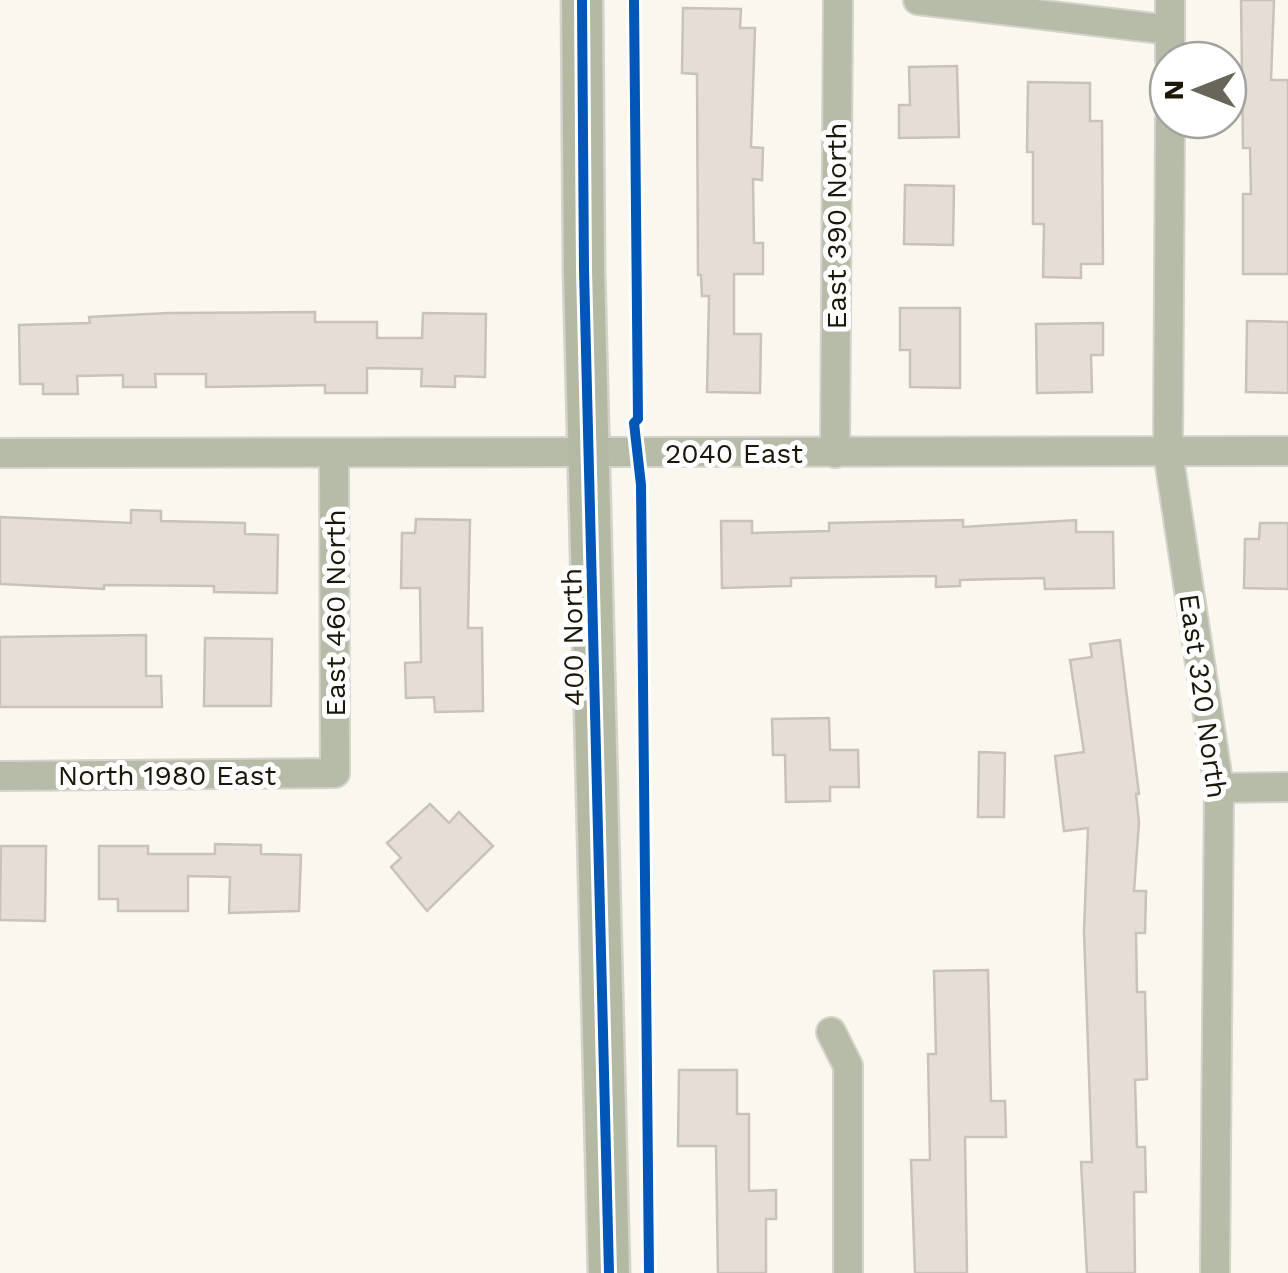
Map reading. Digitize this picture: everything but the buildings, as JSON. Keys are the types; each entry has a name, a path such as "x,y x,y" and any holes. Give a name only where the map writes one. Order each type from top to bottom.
{"main road":[{"name":"400 North","path":"582,0 584,270 592,453 609,1273"}],"street":[{"name":"East 390 North","path":"835,452 838,0"},
{"path":"918,0 1170,30"},
{"path":"1170,0 1170,40"},
{"name":"East 320 North","path":"1170,140 1168,452 1219,788 1215,1273"},
{"name":"2040 East","path":"0,453 1288,452"},
{"name":"East 460 North","path":"334,453 335,773"},
{"name":"North 1980 East","path":"0,776 335,773"},
{"path":"1219,788 1288,787"},
{"path":"831,1032 848,1066 848,1273"}],"cycle path":[{"path":"582,0 584,270 609,1273"},
{"path":"634,0 638,419 634,423 641,485 649,1273"}]}
